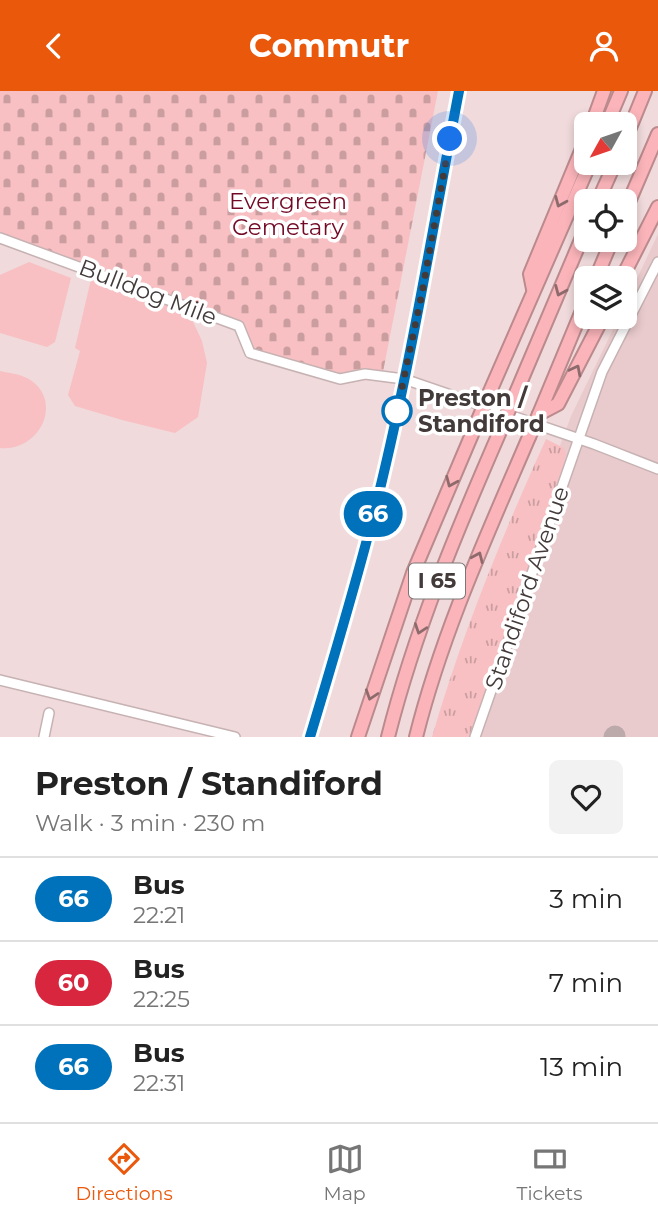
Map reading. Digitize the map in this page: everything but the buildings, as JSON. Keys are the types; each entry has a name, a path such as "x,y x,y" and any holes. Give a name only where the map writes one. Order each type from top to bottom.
{"highway":[{"path":"596,112 604,91"},
{"path":"612,112 621,91"},
{"path":"636,112 645,91"},
{"path":"634,189 658,134"},
{"path":"533,289 530,274 574,168"},
{"path":"358,737 413,573 533,289 585,175"},
{"path":"628,266 658,207"},
{"name":"I 65","path":"388,737 409,660 434,588 576,252"},
{"name":"I 65","path":"416,737 439,656 455,613 574,329"},
{"path":"539,414 558,404 597,329"}],"main road":[{"path":"310,737 349,607 378,496 404,379 459,91"}],"street":[{"name":"Bulldog Mile","path":"0,238 239,326 250,353 340,379 365,374 404,379"},
{"name":"Standiford Avenue","path":"475,737 603,372 658,262"},
{"path":"404,379 578,439 658,470"},
{"path":"0,680 235,737"},
{"path":"44,737 49,713"}],"shaded area":[{"path":"658,234 658,737 458,737 470,688 571,416 613,329 637,329 637,279"}],"green space":[{"name":"Evergreen Cemetary","path":"0,91 438,91 382,377 340,379 250,353 239,326 0,236"},
{"path":"29,262 71,278 55,342 47,347 0,333 0,275"},
{"path":"92,275 187,309 202,341 207,363 198,417 175,433 75,406 68,395 80,351 75,348"},
{"path":"0,371 27,378 38,387 45,398 46,410 37,433 27,442 14,447 0,448"},
{"path":"546,439 564,448 566,454 562,471 471,737 432,737 484,586"}],"bus line":[{"name":"66","path":"310,737 349,607 386,464 422,293 459,91"}],"place":[{"name":"Preston / Standiford","path":"397,411"}],"route":[{"path":"397,411 450,139"}]}
